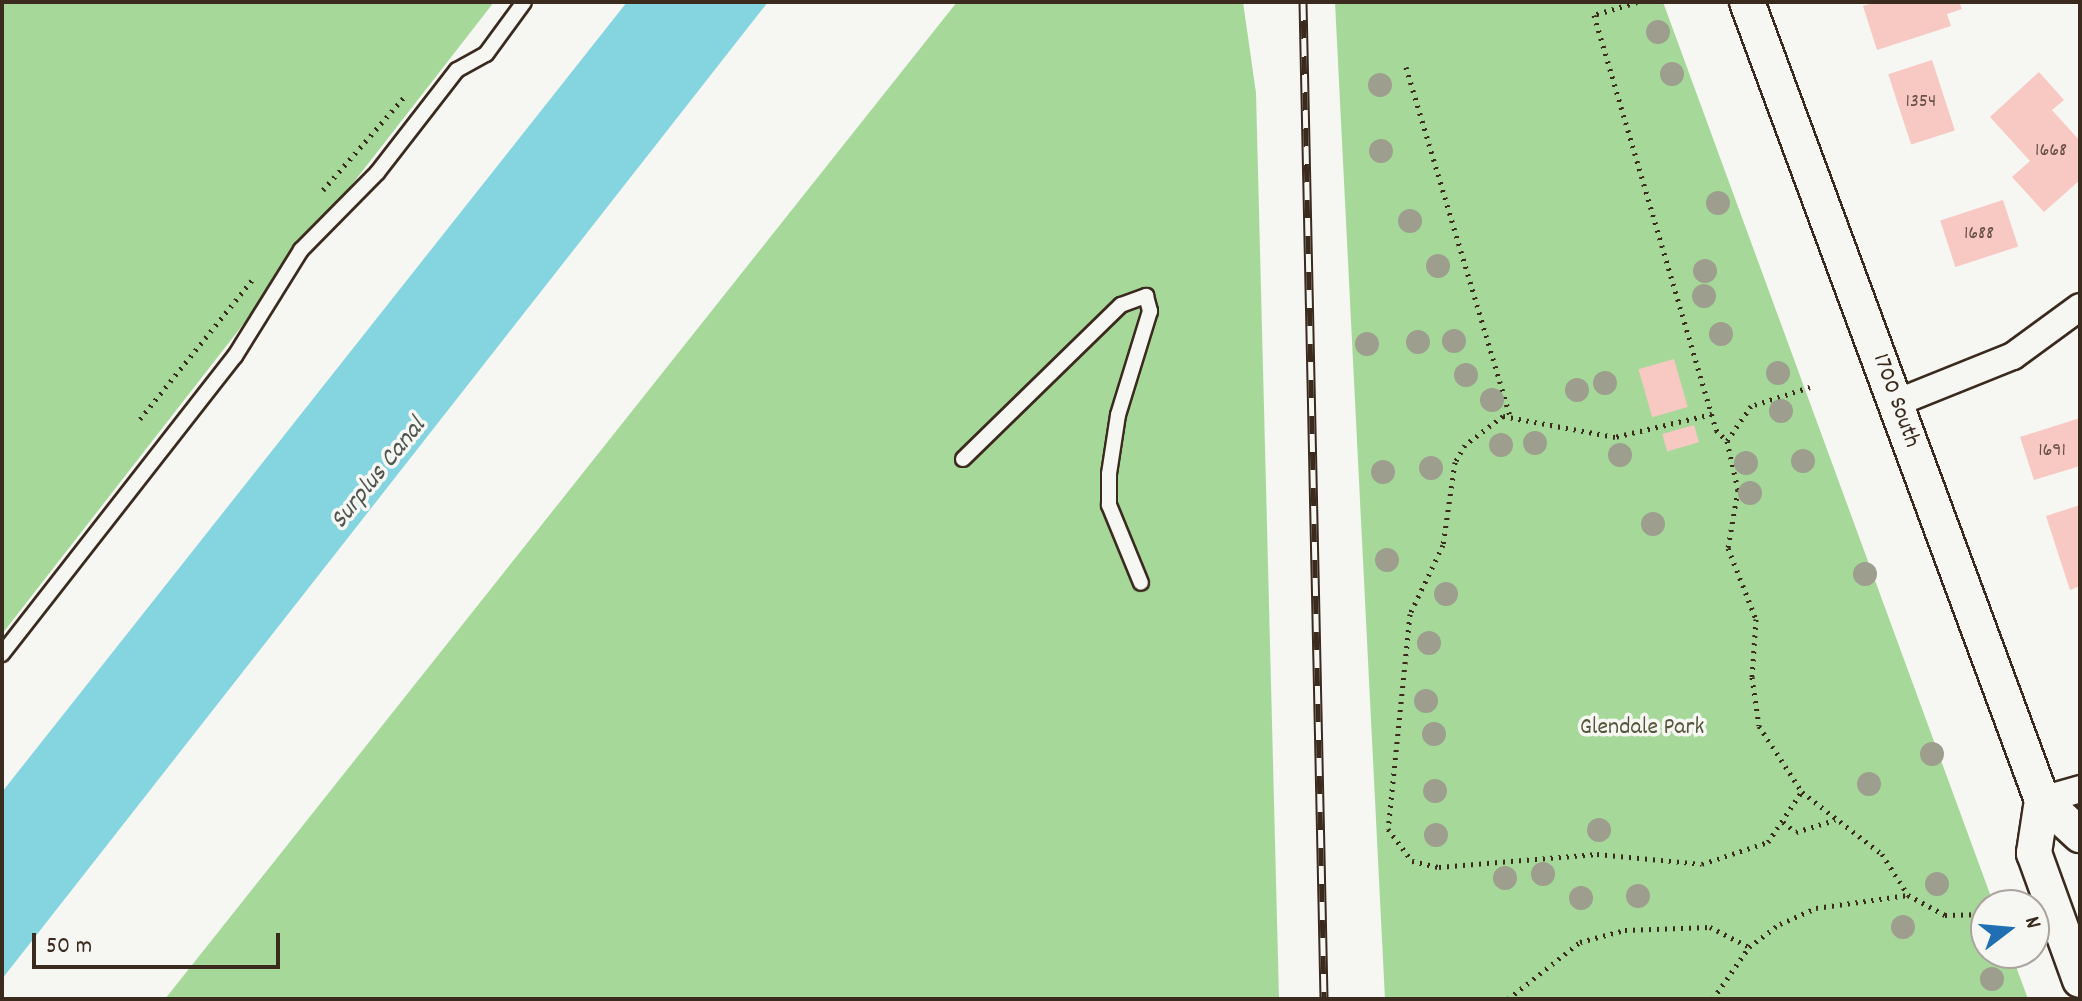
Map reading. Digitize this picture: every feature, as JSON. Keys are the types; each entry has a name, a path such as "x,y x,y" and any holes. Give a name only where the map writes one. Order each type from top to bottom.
{"street":[{"name":"1700 South","path":"1747,2 2042,800 2080,835"},
{"path":"1896,403 2013,356 2080,307"},
{"path":"2042,800 2080,789"},
{"name":"1700 South","path":"2042,800 2034,853 2080,980"}],"lane":[{"path":"2,654 235,356 301,250 377,173 457,70 486,54 524,2"},
{"path":"963,459 1121,305 1146,296 1150,311 1118,415 1109,474 1109,505 1141,583"}],"path":[{"path":"1637,2 1594,15 1712,414 1727,441 1738,490 1728,548 1756,619 1753,702 1778,762 1802,791 1882,854 1908,895 1945,915 1970,914"},
{"path":"1406,67 1510,415"},
{"path":"1727,441 1751,406 1810,387"},
{"path":"1712,414 1615,437 1510,415 1480,427 1455,462 1443,545 1410,614 1403,738 1387,812 1393,841 1412,861 1439,867 1597,854 1702,864 1756,849 1783,822 1802,791"},
{"path":"1783,822 1796,832 1835,820"},
{"path":"1713,999 1749,947 1816,908 1908,895"},
{"path":"1508,999 1580,942 1625,930 1710,927 1749,947"}],"green space":[{"path":"2,2 494,2 2,634"},
{"path":"957,2 1243,2 1256,93 1279,999 165,999"},
{"name":"Glendale Park","path":"1335,2 1663,2 1988,889 1970,889 1970,969 2017,969 2028,999 1385,999"}],"water":[{"name":"Surplus Canal","path":"627,2 768,2 2,979 2,792"}],"building":[{"path":"1876,2 1959,2 1962,9 1947,14 1951,26 1877,50 1863,6"},
{"path":"1932,60 1955,130 1911,145 1888,74"},
{"path":"2039,72 2064,100 2052,110 2080,141 2080,180 2044,212 2012,177 2030,161 1990,117"},
{"path":"2003,200 2018,247 1955,267 1940,220"},
{"path":"1674,359 1688,407 1652,417 1638,369"},
{"path":"2080,418 2080,466 2034,480 2020,437"},
{"path":"1694,425 1699,442 1667,451 1662,434"},
{"path":"2080,505 2080,586 2070,590 2046,516"}],"railway":[{"path":"1303,2 1324,999"}]}
